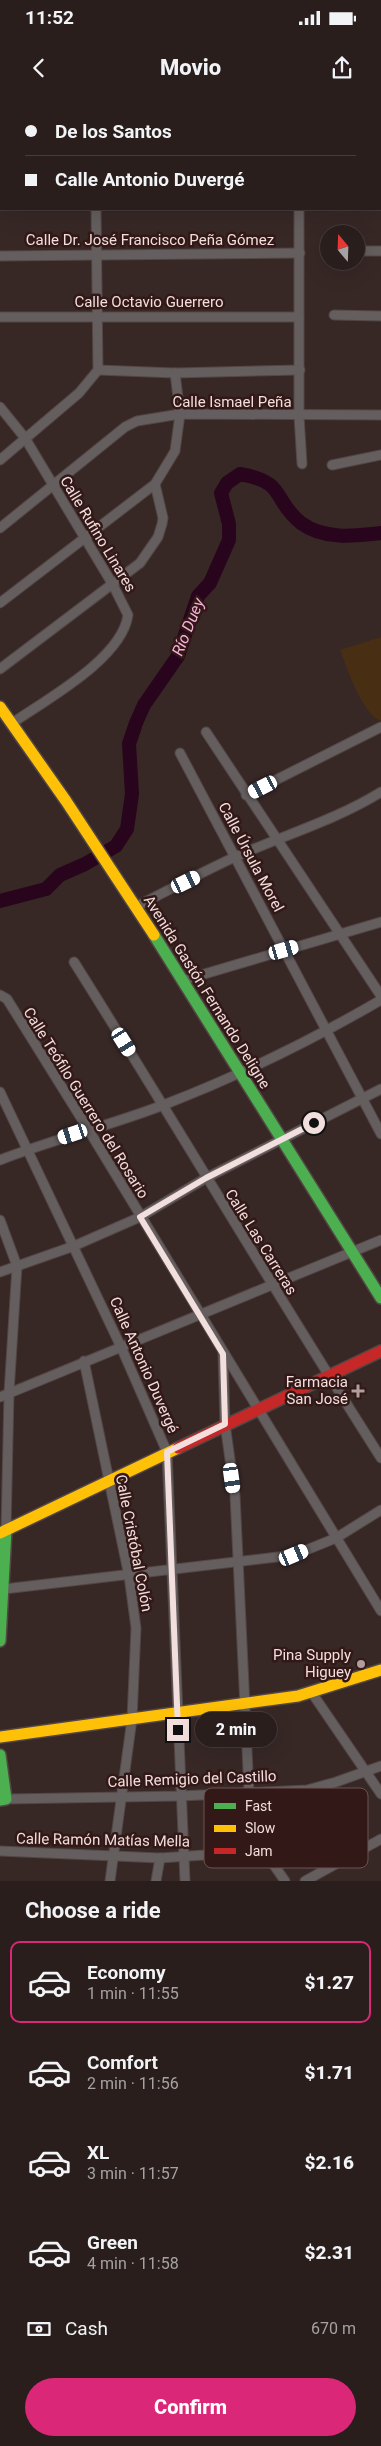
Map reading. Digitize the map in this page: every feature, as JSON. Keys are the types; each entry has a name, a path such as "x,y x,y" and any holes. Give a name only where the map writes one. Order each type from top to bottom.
{"main road":[{"name":"Avenida Gastón Fernando Deligne","path":"0,707 66,801 184,980 240,1074 381,1298"},
{"path":"0,1641 4,1589 3,1532 256,1409 381,1351"},
{"path":"0,1737 312,1693 381,1670"},
{"path":"0,1755 3,1800"}],"street":[{"path":"0,460 79,393 98,370 96,210"},
{"path":"299,210 299,416 302,464"},
{"path":"365,251 381,251"},
{"name":"Calle Dr. José Francisco Peña Gómez","path":"0,256 300,253"},
{"name":"Calle Octavio Guerrero","path":"0,317 98,315 299,317"},
{"path":"334,315 381,316"},
{"path":"98,370 175,373 300,370"},
{"path":"0,603 154,484 174,456 180,414 175,373"},
{"name":"Calle Rufino Linares","path":"0,407 25,438 113,585 128,615 125,626 109,653 11,724"},
{"name":"Calle Ismael Peña","path":"0,528 53,487 128,424 137,421 180,414 381,416"},
{"path":"332,465 381,455"},
{"path":"0,669 140,563 161,530 163,518 154,484"},
{"path":"246,795 380,727"},
{"path":"0,1160 28,1149 164,1105 240,1074 327,1031 381,998 206,732"},
{"name":"Calle Úrsula Morel","path":"180,753 381,1134"},
{"path":"136,906 235,857 365,802 381,792"},
{"path":"184,980 381,922"},
{"name":"Calle Las Carreras","path":"74,962 164,1105 206,1178 328,1376 381,1458"},
{"name":"Calle Teófilo Guerrero del Rosario","path":"0,994 7,1000 88,1130 256,1409 381,1611"},
{"path":"0,1272 74,1246 140,1217 206,1178 381,1089"},
{"name":"Calle Antonio Duvergé","path":"0,1092 122,1347 167,1452 185,1881"},
{"path":"0,1220 17,1266 4,1395 3,1532"},
{"path":"4,1395 381,1240"},
{"path":"223,1354 225,1424 235,1495 249,1788"},
{"name":"Calle Cristóbal Colón","path":"84,1361 128,1576 136,1628 132,1719 123,1797 110,1881"},
{"path":"4,1589 128,1576 294,1555 336,1538 381,1510"},
{"path":"312,1693 381,1794"},
{"name":"Calle Remigio del Castillo","path":"313,1788 381,1766"},
{"name":"Calle Remigio del Castillo","path":"3,1800 204,1795"},
{"path":"368,1846 381,1839"},
{"name":"Calle Ramón Matías Mella","path":"0,1851 160,1858 204,1855"},
{"path":"156,1881 160,1858"},
{"path":"276,1868 285,1881"},
{"path":"305,1881 329,1868"}],"shaded area":[{"path":"381,637 381,721 374,717 362,700 351,679 340,650"}],"waterway":[{"name":"Río Duey","path":"0,901 46,889 60,875 85,864 116,846 127,829 132,794 129,744 144,705 178,656 198,596 210,583 229,540 229,524 221,493 227,483 240,474 255,477 265,482 277,493 292,515 301,523 320,532 340,536 381,533"}],"traffic: fast":[{"path":"154,935 381,1298"},
{"path":"0,1641 6,1530"},
{"path":"0,1755 6,1799 0,1800"}],"traffic: slow":[{"path":"0,707 66,801 154,935"},
{"path":"0,1533 178,1448"},
{"path":"0,1737 298,1696 381,1670"}],"traffic: jam":[{"path":"178,1448 381,1351"}],"place":[{"name":"Farmacia San José","path":"358,1391"},
{"name":"Pina Supply Higuey","path":"361,1664"}],"route":[{"path":"178,1730 167,1452 225,1424 223,1354 140,1217 206,1178 314,1123"}]}
